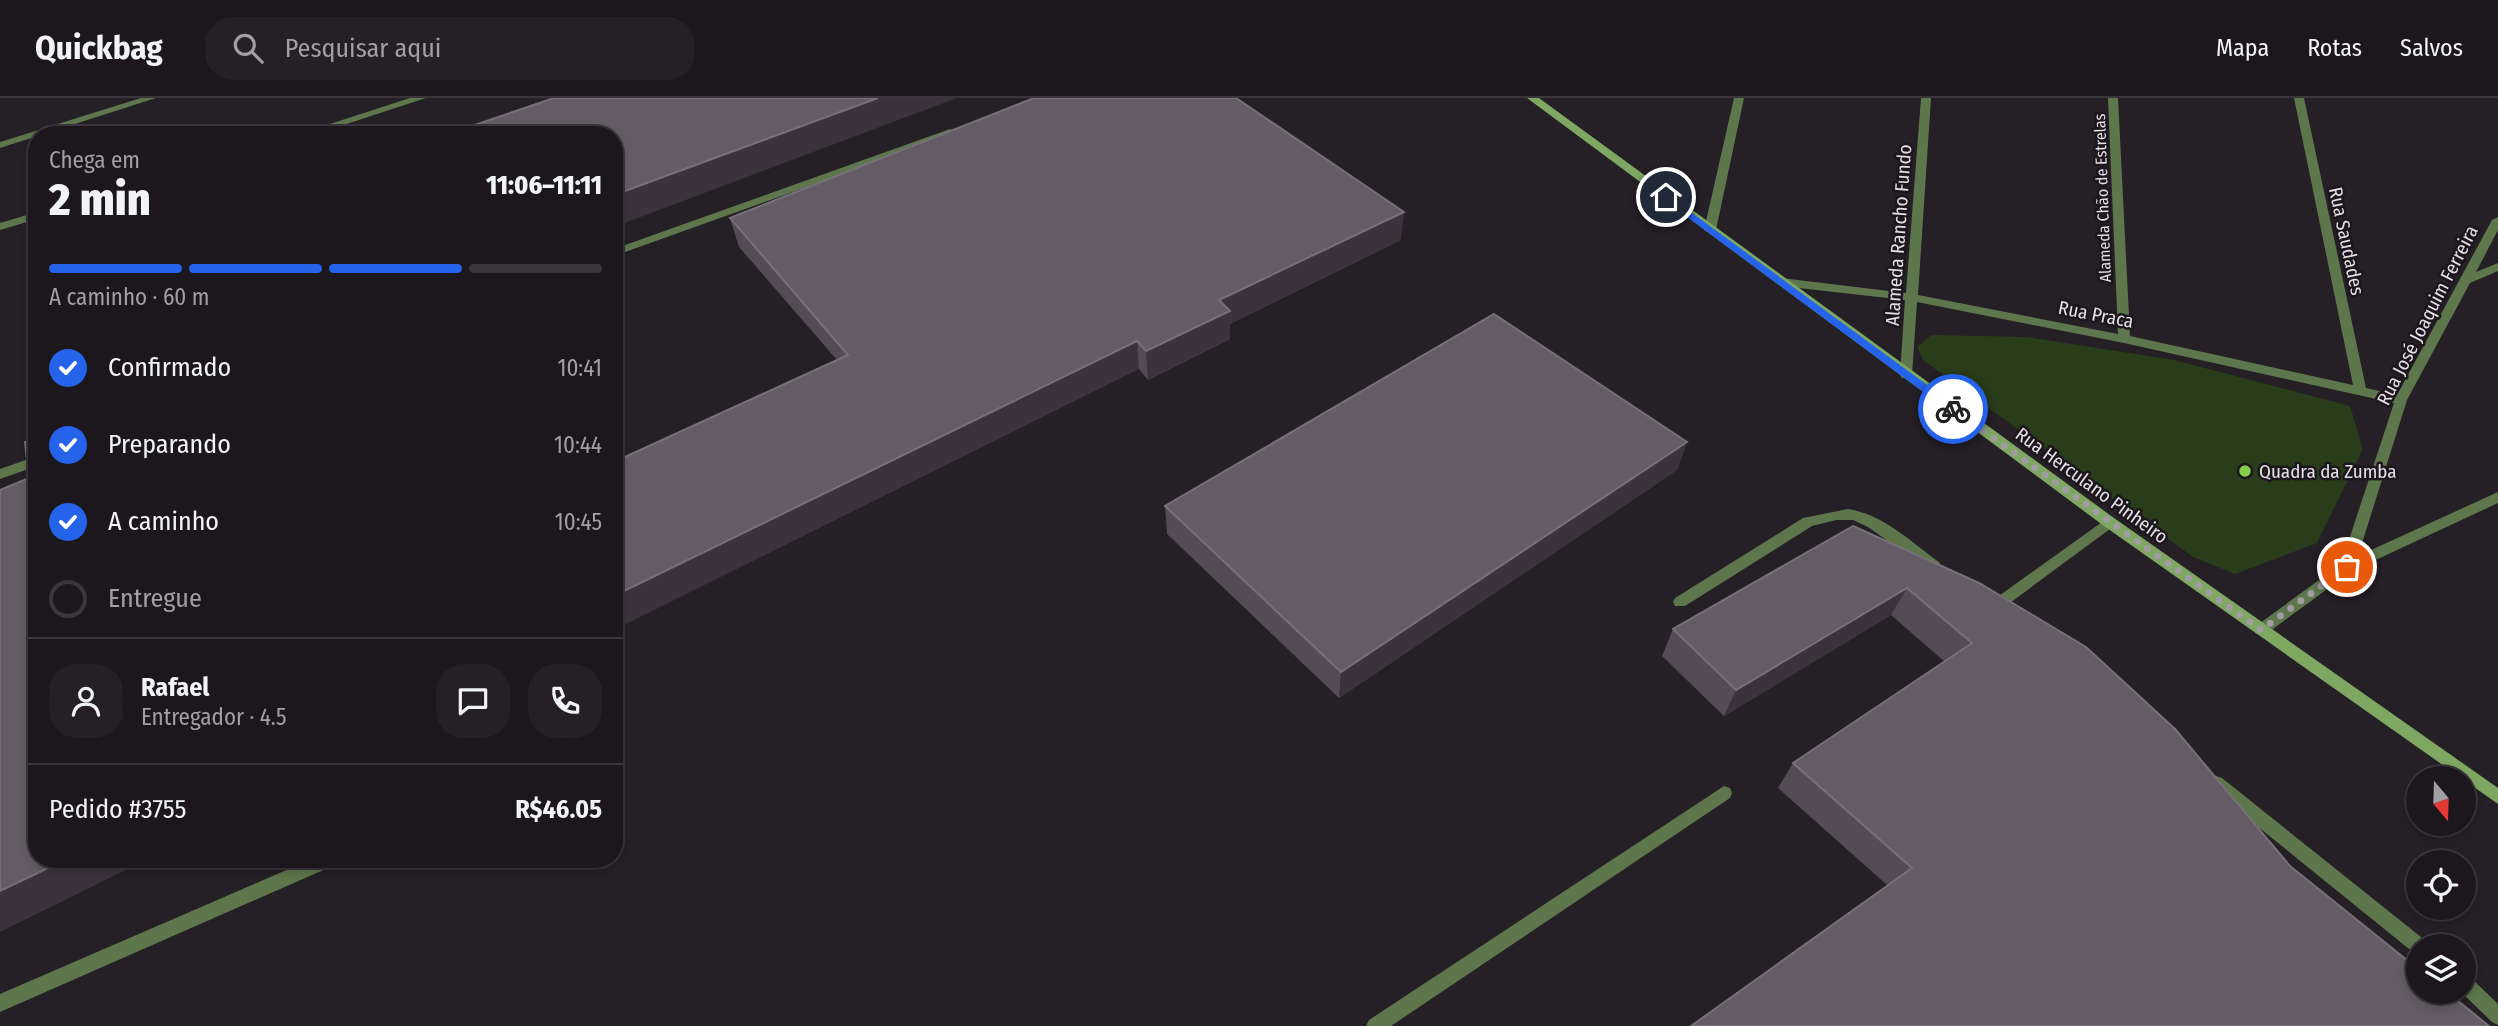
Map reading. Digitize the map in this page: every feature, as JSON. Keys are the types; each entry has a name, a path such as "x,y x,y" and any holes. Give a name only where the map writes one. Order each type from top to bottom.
{"street":[{"path":"61,126 152,98"},
{"path":"329,126 421,98"},
{"name":"Rua Herculano Pinheiro","path":"1532,98 2109,522 2498,797"},
{"path":"1710,230 1739,98"},
{"name":"Alameda Rancho Fundo","path":"1906,375 1926,98"},
{"name":"Alameda Chão de Estrelas","path":"2113,98 2123,339"},
{"name":"Rua Saudades","path":"2299,98 2360,390"},
{"path":"623,250 966,126"},
{"path":"0,145 28,136"},
{"path":"0,226 28,218"},
{"name":"Rua José Joaquim Ferreira","path":"2347,567 2401,400 2498,220"},
{"path":"2466,280 2498,267"},
{"name":"Rua Praca","path":"1781,282 1910,297 2123,339 2401,400"},
{"path":"0,474 28,464"},
{"path":"2261,630 2347,567 2498,497"},
{"path":"1680,602 1808,522 1830,516 1853,515 1874,524 1950,577"},
{"path":"1993,607 2109,522"},
{"path":"2199,770 2406,936"},
{"path":"1376,1026 1724,793"},
{"path":"0,1003 310,868"},
{"path":"2476,995 2498,1016"}],"green space":[{"path":"1931,335 2028,337 2174,360 2350,406 2363,449 2317,543 2235,574 2193,557 1923,360 1917,347"}],"building":[{"path":"554,98 878,98 623,192 623,126 472,126"},
{"path":"1034,98 1236,98 1404,212 1219,300 1230,311 1146,351 1137,341 623,592 623,458 848,355 730,218"},
{"path":"1494,314 1687,442 1341,672 1165,506"},
{"path":"28,441 28,469 25,442"},
{"path":"28,478 28,868 48,868 0,891 0,490"},
{"path":"1853,526 1979,583 2086,647 2175,729 2290,866 2406,959 2406,1004 2462,1004 2489,1026 1691,1026 1912,868 1793,763 1972,643 1907,588 1736,690 1673,629"}],"way so far":[{"path":"1953,409 2261,630 2347,567"}],"place":[{"name":"Quadra da Zumba","path":"2245,471"}],"route":[{"path":"1666,197 1953,409"}]}
